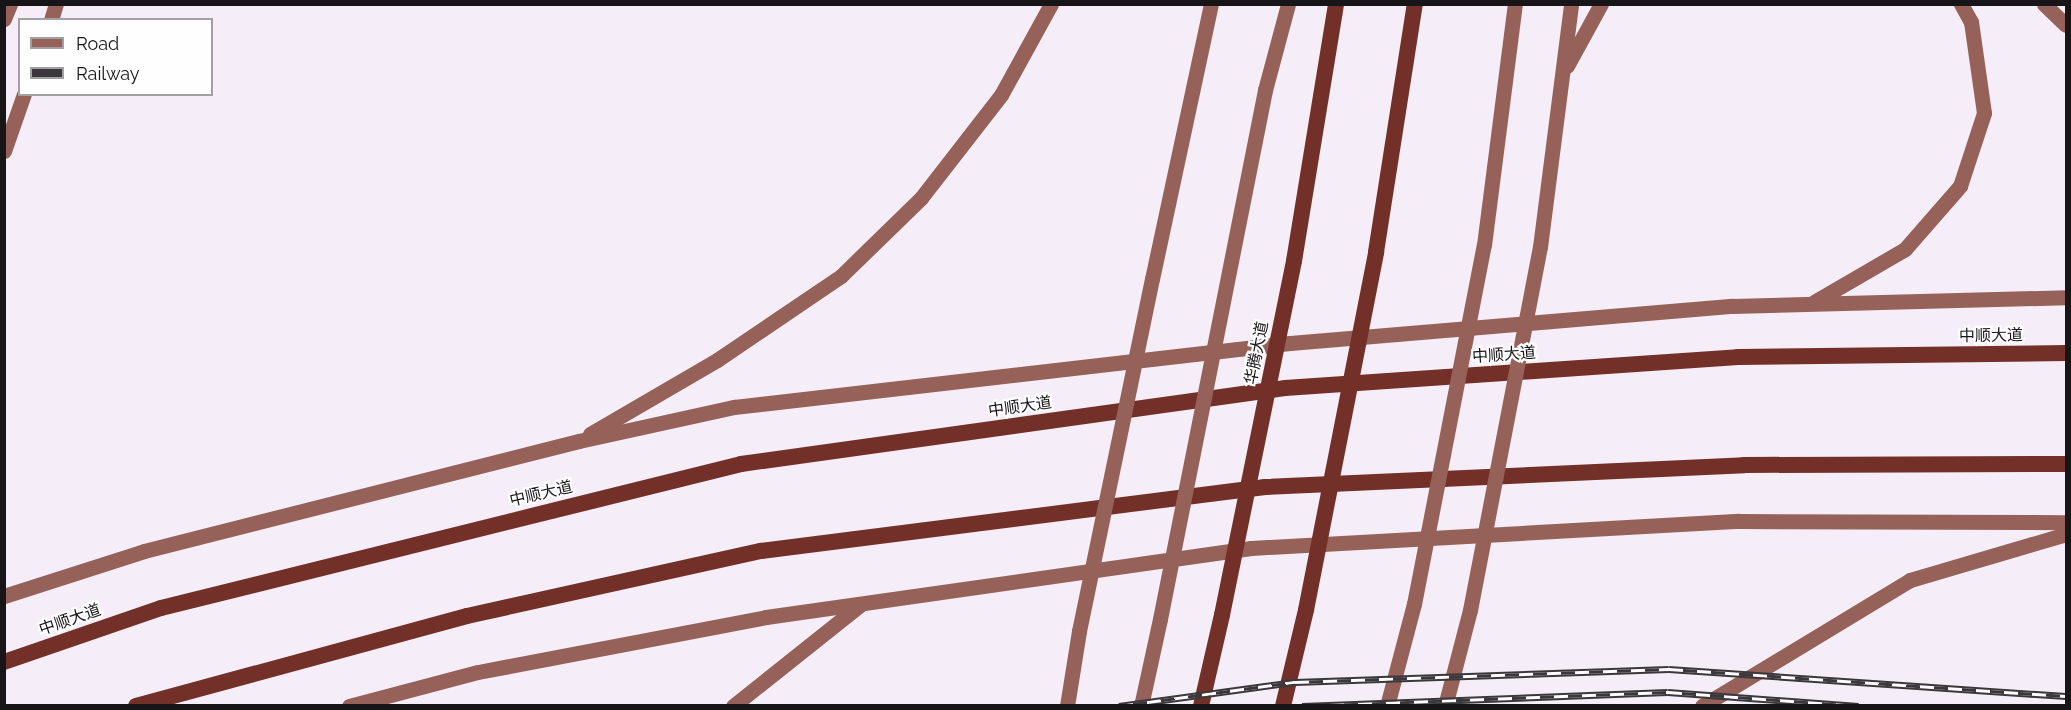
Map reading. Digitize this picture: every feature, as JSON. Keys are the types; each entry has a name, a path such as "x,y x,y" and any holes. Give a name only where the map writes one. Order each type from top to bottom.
{"highway":[{"name":"华腾大道","path":"1201,705 1222,615 1294,261 1336,4"},
{"path":"1283,705 1306,610 1376,252 1415,4"},
{"name":"中顺大道","path":"4,662 161,608 440,536 753,463 1285,388 1738,357 2067,353"},
{"path":"136,705 467,615 761,551 1264,487 1744,465 2067,464"}],"main road":[{"path":"4,19 10,4"},
{"path":"579,441 717,360 841,276 929,189 1001,95 1051,4"},
{"path":"1065,705 1152,279 1212,4"},
{"path":"1141,705 1265,90 1288,4"},
{"path":"1387,705 1414,604 1484,245 1515,4"},
{"path":"1445,705 1470,610 1540,247 1572,4"},
{"path":"1562,74 1601,4"},
{"path":"1811,303 1905,249 1960,186 1984,113 1971,22 1961,4"},
{"path":"2044,4 2067,25"},
{"path":"4,151 23,96"},
{"path":"4,597 144,551 579,441 735,407 1290,343 1732,306 2067,297"},
{"path":"349,705 478,672 766,617 1251,548 1739,521 2067,522"},
{"path":"1702,705 1910,580 2067,534"},
{"path":"733,705 862,603"}],"railway":[{"path":"1119,706 1295,682 1669,669 2066,696"},
{"path":"1302,706 1668,692 1858,706"}]}
